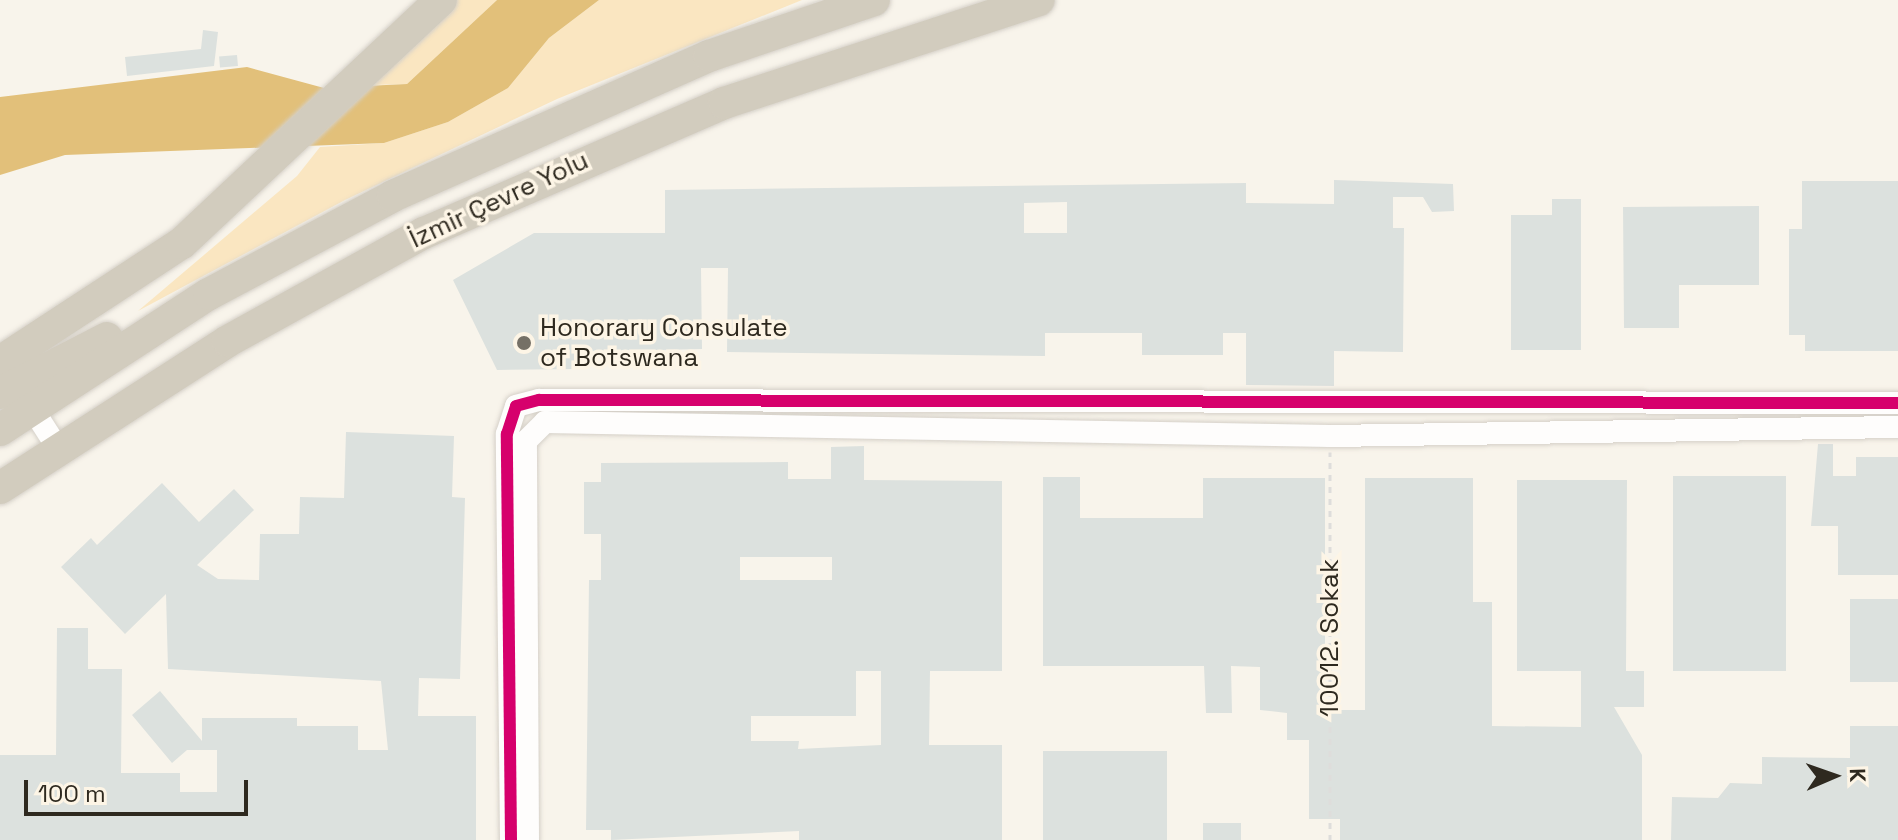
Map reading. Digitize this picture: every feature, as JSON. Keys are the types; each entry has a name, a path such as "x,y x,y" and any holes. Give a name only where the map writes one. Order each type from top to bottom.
{"highway":[{"path":"0,362 182,243 441,0"},
{"name":"İzmir Çevre Yolu","path":"0,430 209,294 509,141 709,56 874,0"},
{"name":"İzmir Çevre Yolu","path":"0,488 57,447 318,290 531,183 810,71 1039,0"},
{"path":"0,393 209,294"}],"street":[{"path":"516,406 539,400 1898,403"},
{"path":"516,406 533,430"},
{"path":"511,840 507,434 516,406"},
{"path":"32,408 57,447"},
{"path":"528,840 526,441 533,430 545,422 1330,436 1898,427"}],"shaded area":[{"path":"454,0 497,0 407,84 374,85"},
{"path":"497,0 599,0 549,38 508,88 448,122 384,143 65,155 0,175 0,97 247,67 324,88 407,84"},
{"path":"599,0 802,0 557,99 345,200 138,311 297,176 320,147 384,143 448,122 508,88 549,38"}],"building":[{"path":"203,30 218,32 214,66 127,76 125,57 201,49"},
{"path":"237,55 238,66 220,68 219,57"},
{"path":"1334,180 1453,184 1454,211 1432,212 1423,197 1393,197 1393,228 1404,228 1403,352 1334,351 1334,386 1246,385 1246,333 1223,333 1223,355 1142,355 1142,333 1045,333 1045,356 727,352 728,268 701,268 702,349 576,352 576,369 497,370 453,280 534,233 665,233 665,190 1246,183 1246,203 1334,204","holes":["1067,202 1067,233 1024,233 1024,203"]},
{"path":"1802,181 1898,181 1898,351 1805,351 1805,335 1789,335 1789,229 1802,229"},
{"path":"1552,199 1581,199 1581,350 1511,350 1511,215 1552,215"},
{"path":"1759,206 1759,285 1679,285 1679,328 1624,328 1623,207"},
{"path":"346,432 454,436 452,497 465,498 460,679 419,678 418,716 476,716 476,840 0,840 0,755 56,755 57,628 88,628 88,669 122,669 121,773 180,773 180,792 217,792 217,750 187,750 172,763 132,715 160,691 202,741 202,718 297,718 297,726 358,726 358,750 388,750 381,681 168,669 166,594 125,634 61,567 91,538 97,545 162,483 199,522 234,489 254,510 197,565 218,579 259,580 260,534 299,534 300,497 344,498"},
{"path":"1818,444 1833,444 1833,476 1856,476 1856,457 1898,457 1898,575 1838,575 1838,526 1811,526"},
{"path":"864,446 864,480 1002,481 1002,671 930,671 929,745 1002,745 1002,840 799,840 799,831 611,840 611,830 586,830 589,580 601,580 601,534 584,534 584,482 601,482 601,463 788,462 788,479 831,479 831,447","holes":["740,557 832,557 832,580 740,580","856,671 881,671 881,745 798,749 799,741 751,741 751,716 856,716"]},
{"path":"1673,476 1786,476 1786,671 1673,671"},
{"path":"1043,477 1080,477 1080,518 1203,518 1203,478 1325,478 1325,710 1365,710 1365,478 1473,478 1473,602 1492,602 1492,726 1581,727 1581,671 1517,671 1517,480 1627,480 1626,671 1644,671 1644,707 1614,707 1642,755 1642,840 1340,840 1340,819 1309,819 1309,740 1287,740 1287,713 1260,710 1260,667 1231,666 1232,713 1206,713 1204,666 1043,666"},
{"path":"1850,599 1898,599 1898,682 1850,682"},
{"path":"1850,726 1898,726 1898,840 1671,840 1672,797 1718,798 1730,783 1762,784 1762,757 1850,758"},
{"path":"1043,751 1167,751 1167,840 1043,840"},
{"path":"1203,823 1241,823 1241,840 1203,840"}],"cycle path":[{"path":"511,840 507,434 516,406 539,400 1898,403"}],"place":[{"name":"Honorary Consulate of Botswana","path":"524,343"}]}
